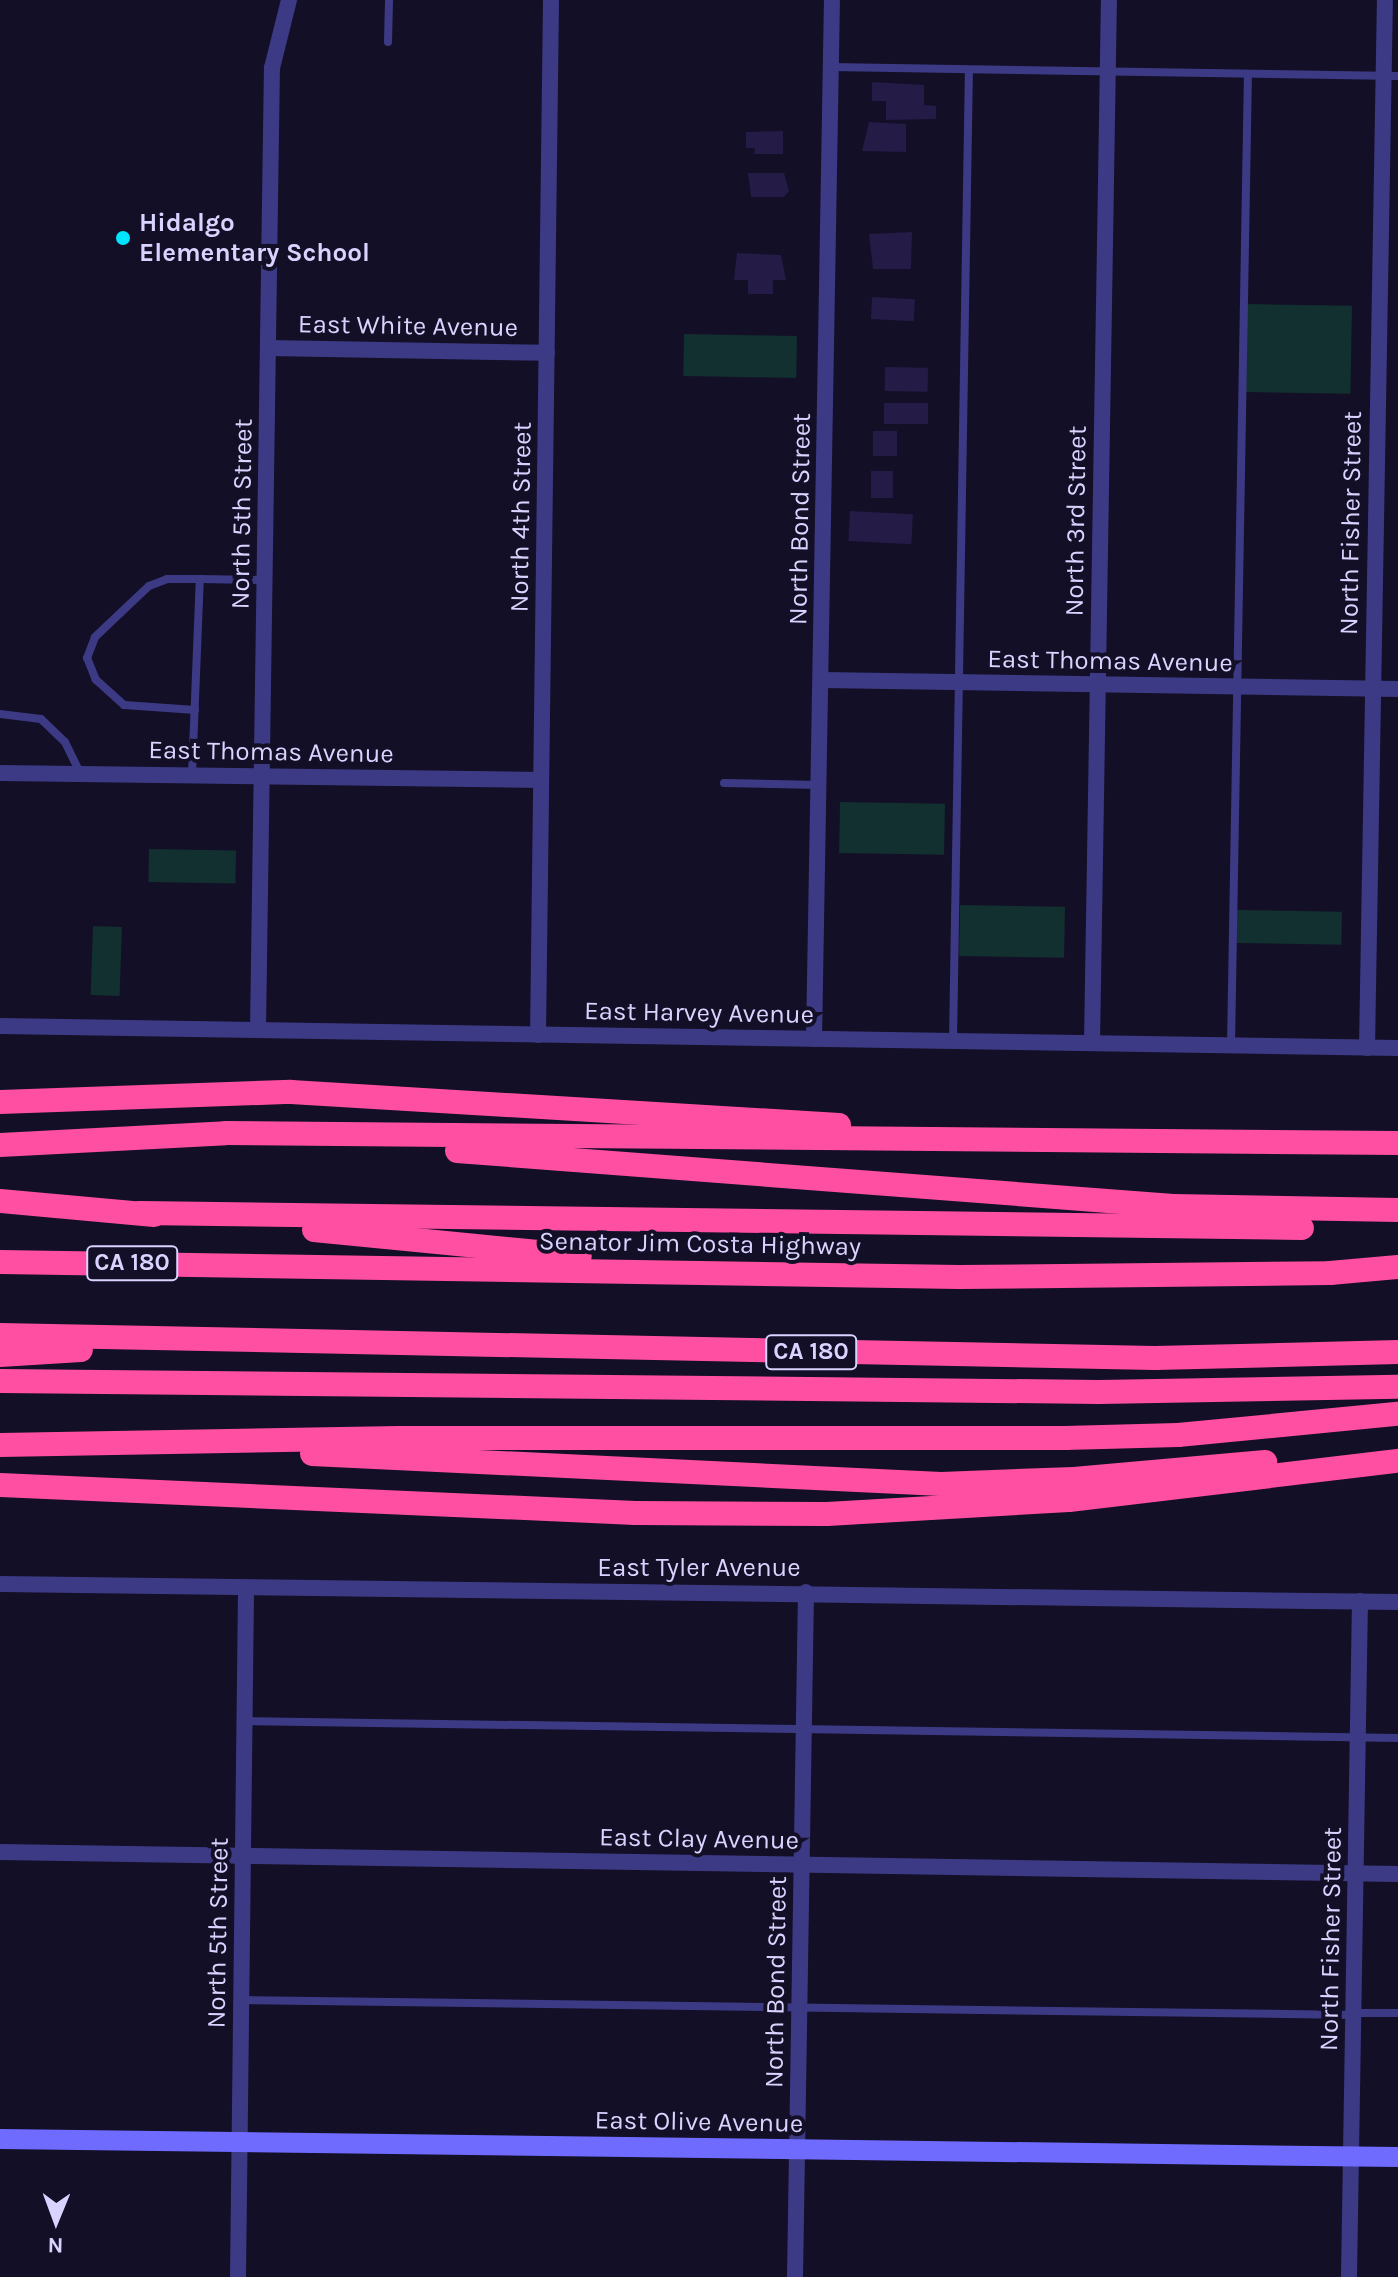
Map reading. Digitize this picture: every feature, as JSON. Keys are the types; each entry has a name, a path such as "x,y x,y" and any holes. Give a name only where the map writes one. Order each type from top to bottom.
{"highway":[{"path":"0,1102 218,1092 337,1093 1057,1139"},
{"path":"0,1145 226,1133 1398,1143"},
{"path":"71,1142 428,1149 1173,1206 1302,1213 1398,1210"},
{"path":"0,1201 761,1273"},
{"path":"140,1213 1183,1228 1398,1225"},
{"name":"Senator Jim Costa Highway","path":"0,1262 960,1277 1330,1273 1398,1267"},
{"name":"CA 180","path":"0,1335 1155,1358 1398,1352"},
{"path":"0,1355 223,1341"},
{"path":"0,1381 1099,1392 1398,1387"},
{"path":"0,1445 1164,1436 1398,1414"},
{"path":"170,1444 405,1460 926,1484 1074,1479 1398,1449"},
{"path":"0,1485 635,1513 827,1514 1055,1501 1398,1461"}],"main road":[{"name":"East Olive Avenue","path":"0,2139 1398,2157"}],"street":[{"name":"North 5th Street","path":"258,1030 272,68 289,0"},
{"name":"North 4th Street","path":"538,1035 551,0"},
{"name":"North Bond Street","path":"814,1039 832,0"},
{"name":"North 3rd Street","path":"1092,1043 1109,0"},
{"name":"North Fisher Street","path":"1367,1048 1371,689 1391,76 1385,0"},
{"name":"East White Avenue","path":"268,348 547,353"},
{"name":"East Thomas Avenue","path":"822,680 1398,689"},
{"name":"East Thomas Avenue","path":"0,773 541,780"},
{"name":"East Harvey Avenue","path":"0,1026 1398,1048"},
{"name":"East Tyler Avenue","path":"0,1584 1398,1602"},
{"name":"North 5th Street","path":"238,2277 246,1589"},
{"name":"North Bond Street","path":"795,2277 806,1592"},
{"name":"North Fisher Street","path":"1349,2277 1360,1601"},
{"name":"East Clay Avenue","path":"0,1852 1398,1874"}],"lane":[{"path":"388,42 389,0"},
{"path":"831,67 1391,76"},
{"path":"953,1041 969,70"},
{"path":"1230,1046 1248,74"},
{"path":"195,710 124,705 96,680 87,658 95,637 149,586 167,579 265,580"},
{"path":"192,774 200,579"},
{"path":"0,714 41,719 65,742 81,774"},
{"path":"724,783 820,785"},
{"path":"244,1721 804,1726 1398,1738"},
{"path":"241,2000 1398,2013"}],"green space":[{"path":"1247,304 1352,306 1350,394 1245,392"},
{"path":"684,334 797,336 796,378 683,376"},
{"path":"840,802 945,804 944,855 839,853"},
{"path":"149,849 236,851 235,884 148,882"},
{"path":"960,905 1065,907 1064,958 959,956"},
{"path":"1237,910 1342,912 1341,945 1236,943"},
{"path":"93,926 122,927 120,996 91,995"}],"building":[{"path":"872,82 924,85 924,105 936,106 936,119 886,120 886,101 872,101"},
{"path":"869,122 906,124 906,152 862,151"},
{"path":"783,131 783,154 754,154 755,148 746,148 746,132"},
{"path":"748,173 784,173 789,191 784,197 751,197"},
{"path":"912,232 911,269 873,269 869,234"},
{"path":"737,253 781,255 786,280 773,280 773,294 748,294 748,280 734,280"},
{"path":"872,297 915,299 914,321 871,319"},
{"path":"885,367 928,368 928,392 885,391"},
{"path":"884,403 928,403 928,424 884,424"},
{"path":"873,431 897,431 897,456 873,456"},
{"path":"871,471 893,471 893,498 871,498"},
{"path":"850,511 913,514 911,544 848,541"}],"place":[{"name":"Hidalgo Elementary School","path":"123,238"}]}
